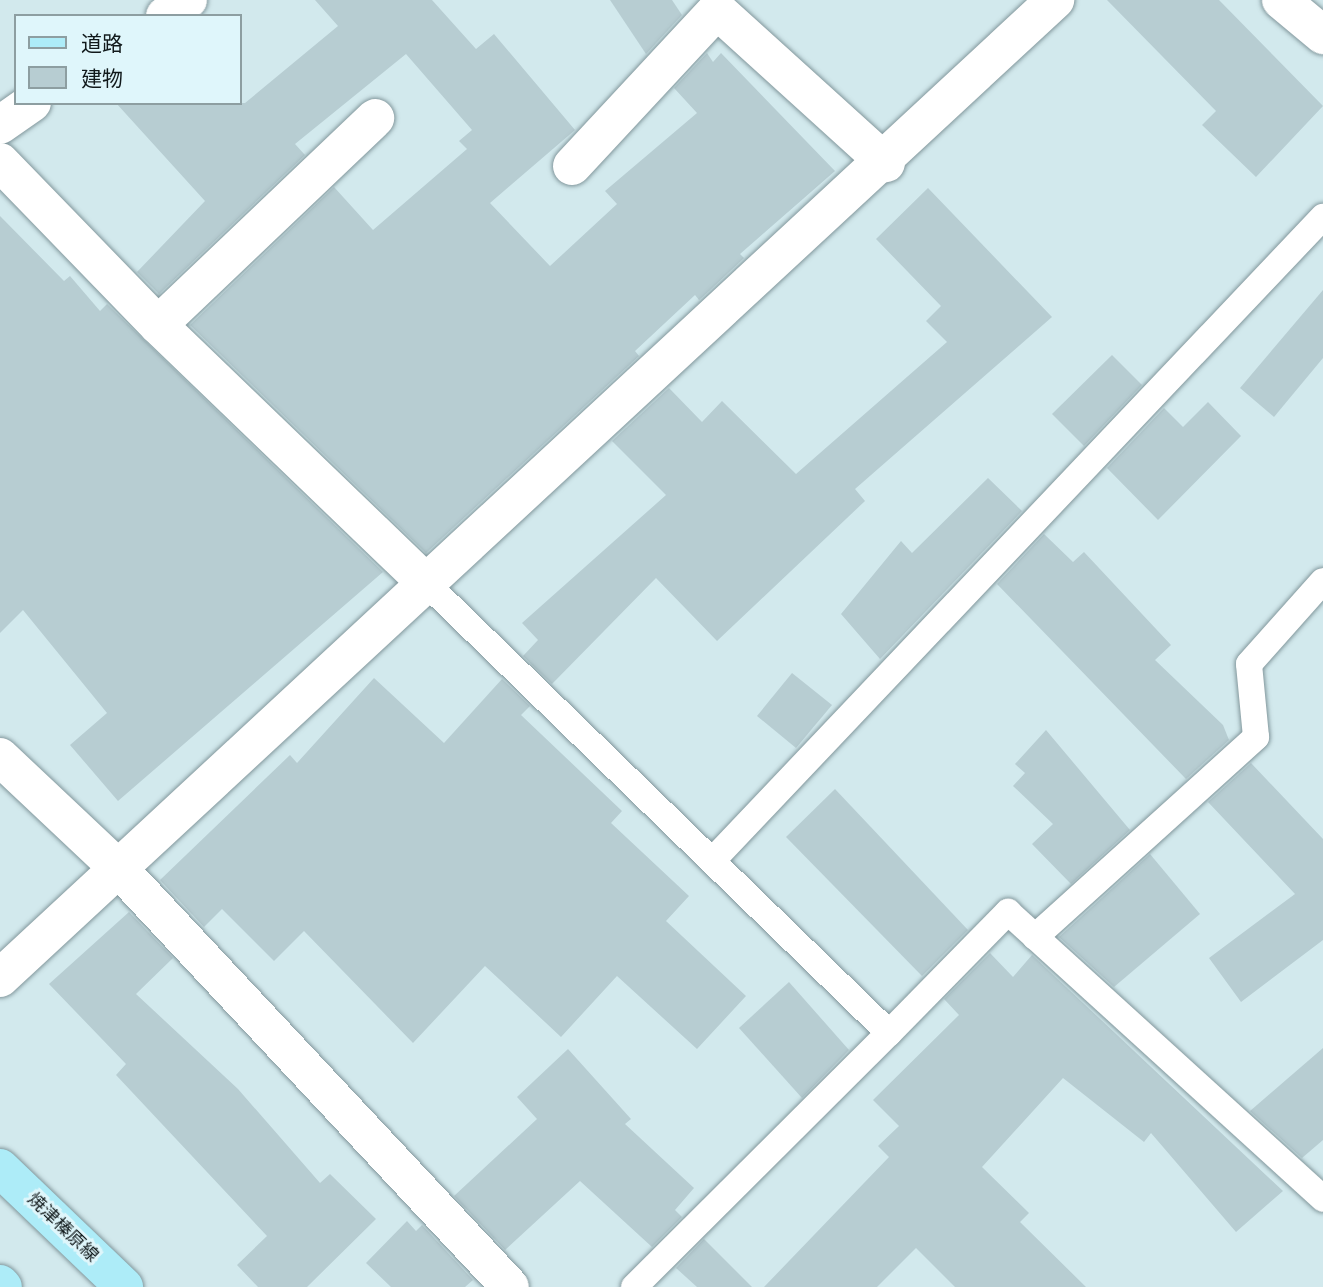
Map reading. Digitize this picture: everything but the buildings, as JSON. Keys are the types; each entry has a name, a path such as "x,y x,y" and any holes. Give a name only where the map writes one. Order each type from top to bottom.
{"main road":[{"name":"焼津榛原線","path":"0,1168 124,1287"}],"street":[{"path":"168,14 188,0"},
{"path":"0,978 886,163 1055,0"},
{"path":"1281,0 1323,35"},
{"path":"572,166 717,10 886,163"},
{"path":"0,125 29,105"},
{"path":"158,325 375,118"},
{"path":"0,162 158,325 427,584"},
{"path":"0,757 119,869 510,1287"}],"lane":[{"path":"712,861 1323,217"},
{"path":"1035,937 1256,737 1249,664 1323,581"},
{"path":"427,584 889,1033"},
{"path":"634,1287 1008,912 1323,1199"}]}
